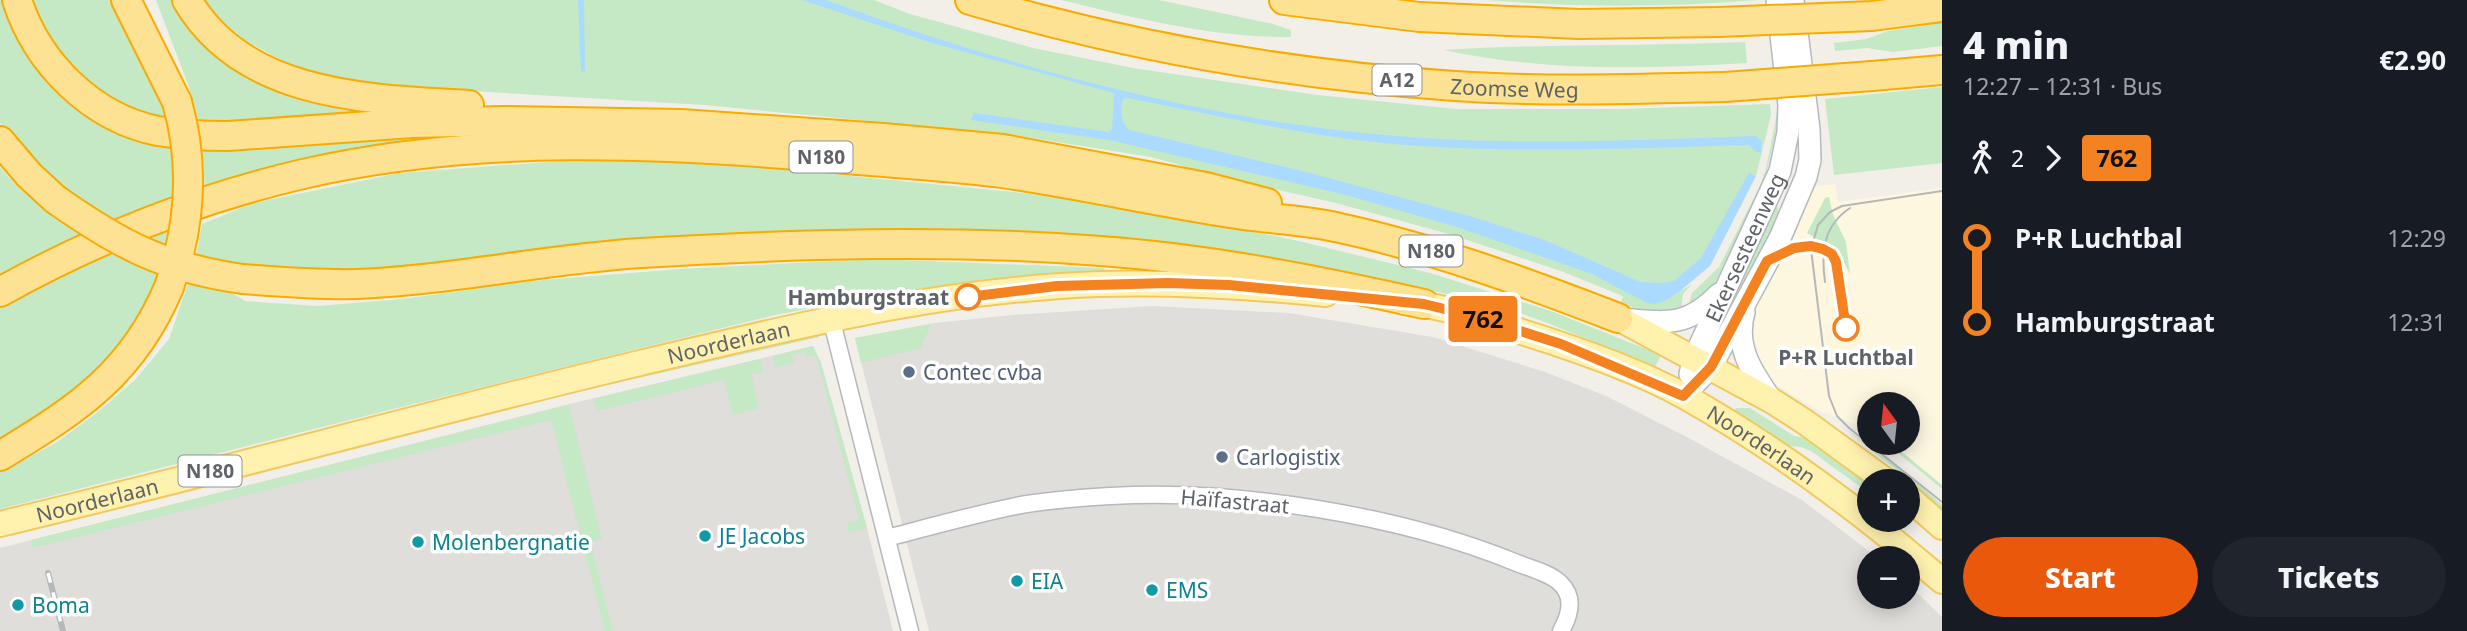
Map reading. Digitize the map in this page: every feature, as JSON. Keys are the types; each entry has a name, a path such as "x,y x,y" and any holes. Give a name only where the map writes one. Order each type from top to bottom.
{"highway":[{"path":"17,0 22,15 43,53 72,87 107,112 158,131 204,136 412,123 504,121 681,124 883,138 1003,149 1206,187 1258,200 1336,227"},
{"path":"126,0 177,102"},
{"path":"0,456 58,421 108,381 141,342 157,315 182,246 190,192 188,155 177,102 144,0"},
{"path":"187,0 212,33 240,55 265,71 319,89 391,100 629,114 681,124"},
{"name":"Zoomse Weg","path":"970,0 1031,18 1224,59 1455,86 1570,91 1726,87 1942,70"},
{"path":"1284,0 1419,18 1579,24 1872,16 1942,7"},
{"path":"0,141 29,175 55,199 96,228 130,247 164,261 209,274 243,279 294,284 357,284 638,253 854,244 948,244 1101,251 1193,261 1310,278 1424,304"},
{"name":"Noorderlaan","path":"0,292 85,248 140,224 303,174 392,158 480,149 563,145 660,146 1001,173 1225,213 1336,227 1453,257 1618,318"}],"main road":[{"name":"Ekersesteenweg","path":"1702,363 1727,285 1778,181 1788,132 1789,105 1777,0"},
{"name":"Ekersesteenweg","path":"1683,396 1702,363 1748,298 1802,190 1810,160 1808,118 1793,0"},
{"name":"Noorderlaan","path":"0,524 445,410 831,318 1057,286 1122,283 1229,285 1424,304 1473,316 1561,344 1683,396 1809,475 1898,542 1942,581"},
{"path":"1618,318 1663,322 1686,319 1703,309 1727,285"},
{"path":"1748,298 1741,323 1743,350 1753,374 1774,402"},
{"name":"Noorderlaan","path":"1618,318 1774,402 1870,469"},
{"path":"1920,508 1942,527"}],"street":[{"path":"831,318 910,631"},
{"name":"Haïfastraat","path":"887,538 1017,506 1111,496 1168,495 1229,499 1360,516 1488,551 1559,582 1569,595 1570,607 1568,619 1561,631"}],"shaded area":[{"path":"1835,184 1838,202 1942,188 1942,489 1901,455 1920,455 1920,392 1857,392 1857,425 1820,411 1768,380 1746,337 1756,301 1814,187"},
{"path":"1152,306 1289,313 1433,337 1545,372 1606,396 1802,500 1862,546 1857,546 1857,609 1920,609 1920,596 1942,617 1942,631 929,631 855,338 934,323"},
{"path":"813,346 821,363 893,631 0,631 0,548 569,404"}],"green space":[{"path":"0,0 11,0 35,53 173,141 176,202 118,225 58,185 0,123"},
{"path":"30,0 118,0 162,98 169,123 130,110 88,84 52,46"},
{"path":"156,0 179,0 208,39 427,109 225,125 198,119 188,84"},
{"path":"205,0 874,0 910,14 1033,48 1133,68 1317,95 1456,109 1621,109 1770,104 1771,115 1756,176 1752,174 1710,255 1683,283 1628,292 1654,302 1675,295 1692,284 1683,294 1681,310 1650,314 1621,303 1623,296 1561,271 1449,234 1151,157 1013,135 704,105 439,89 351,80 291,66 245,40 214,14"},
{"path":"1061,0 1159,0 1273,24 1291,30 1291,37 1204,30 1146,20"},
{"path":"1485,0 1756,0 1620,6"},
{"path":"1942,23 1942,46 1893,52 1867,48 1835,51 1834,43"},
{"path":"1745,42 1747,63 1671,67 1557,65 1444,50 1519,47"},
{"path":"1942,87 1942,163 1834,175 1825,99"},
{"path":"1779,103 1782,103 1765,180 1714,285 1687,311 1692,293 1719,267 1759,188 1766,169"},
{"path":"534,125 292,167 205,187 202,143"},
{"path":"562,161 660,161 789,170 1073,198 1164,213 1303,242 1430,273 1551,311 1661,355 1655,367 1497,305 1369,277 1163,248 524,253 396,267 313,271 236,265 196,256 202,224 254,203 400,173"},
{"path":"0,167 29,197 84,238 0,281"},
{"path":"1829,197 1833,215 1846,242 1850,274 1838,252 1807,233 1825,198"},
{"path":"1777,206 1780,217 1718,341 1711,338"},
{"path":"173,227 169,248 145,238"},
{"path":"109,253 160,275 136,326 119,350 89,381 36,421 0,443 0,308"},
{"path":"875,259 1103,268 1107,271 985,279 775,315 0,509 0,472 56,443 135,380 169,339 188,284 232,293 245,301 317,306 403,299 531,281 680,269"},
{"path":"931,324 921,348 861,363 855,338"},
{"path":"814,333 819,337 594,388 595,384"},
{"path":"813,346 821,363 867,528 849,533 847,523 859,520 816,355 807,357 805,352 792,355 794,363 776,368 773,356"},
{"path":"760,359 763,371 751,374 759,408 733,415 724,380 597,411 593,399"},
{"path":"569,405 602,539 590,542 613,631 605,631 551,420 33,548 31,540"},
{"path":"1750,408 1794,436 1808,438 1857,473 1857,484 1811,451 1789,446 1737,416 1734,410"},
{"path":"1878,455 1900,469 1895,469"},
{"path":"1901,455 1906,455 1942,485 1942,489 1920,469"},
{"path":"1920,486 1942,505 1942,509 1920,496"}],"water":[{"path":"578,0 584,0 585,72 581,71"},
{"path":"802,0 826,0 969,49 1120,90 1272,121 1348,131 1464,140 1588,141 1755,136 1761,140 1761,153 1749,145 1544,150 1384,143 1310,133 1123,99 1122,116 1129,130 1306,172 1473,217 1547,241 1640,282 1674,281 1701,258 1749,173 1756,176 1710,266 1665,301 1647,303 1592,274 1457,227 1346,195 1109,140 971,120 974,113 1109,132 1112,129 1114,93 929,42"}],"tram line":[{"path":"1942,191 1842,206 1830,212 1818,225 1811,249 1829,396 1837,416 1942,502"},
{"path":"1825,282 1823,260 1829,231 1850,208"}],"railway":[{"path":"48,573 63,631"}],"bus line":[{"name":"762","path":"968,297 1057,286 1168,283 1229,285 1424,304 1473,316 1561,344 1683,396 1711,367 1767,261 1794,248 1811,246 1832,254 1836,262 1846,328"}],"place":[{"name":"Hamburgstraat","path":"968,297"},
{"name":"P+R Luchtbal","path":"1846,328"},
{"name":"Contec cvba","path":"909,372"},
{"name":"Carlogistix","path":"1222,457"},
{"name":"JE Jacobs","path":"705,536"},
{"name":"Molenbergnatie","path":"418,542"},
{"name":"EIA","path":"1017,581"},
{"name":"EMS","path":"1152,590"},
{"name":"Boma","path":"18,605"}]}
